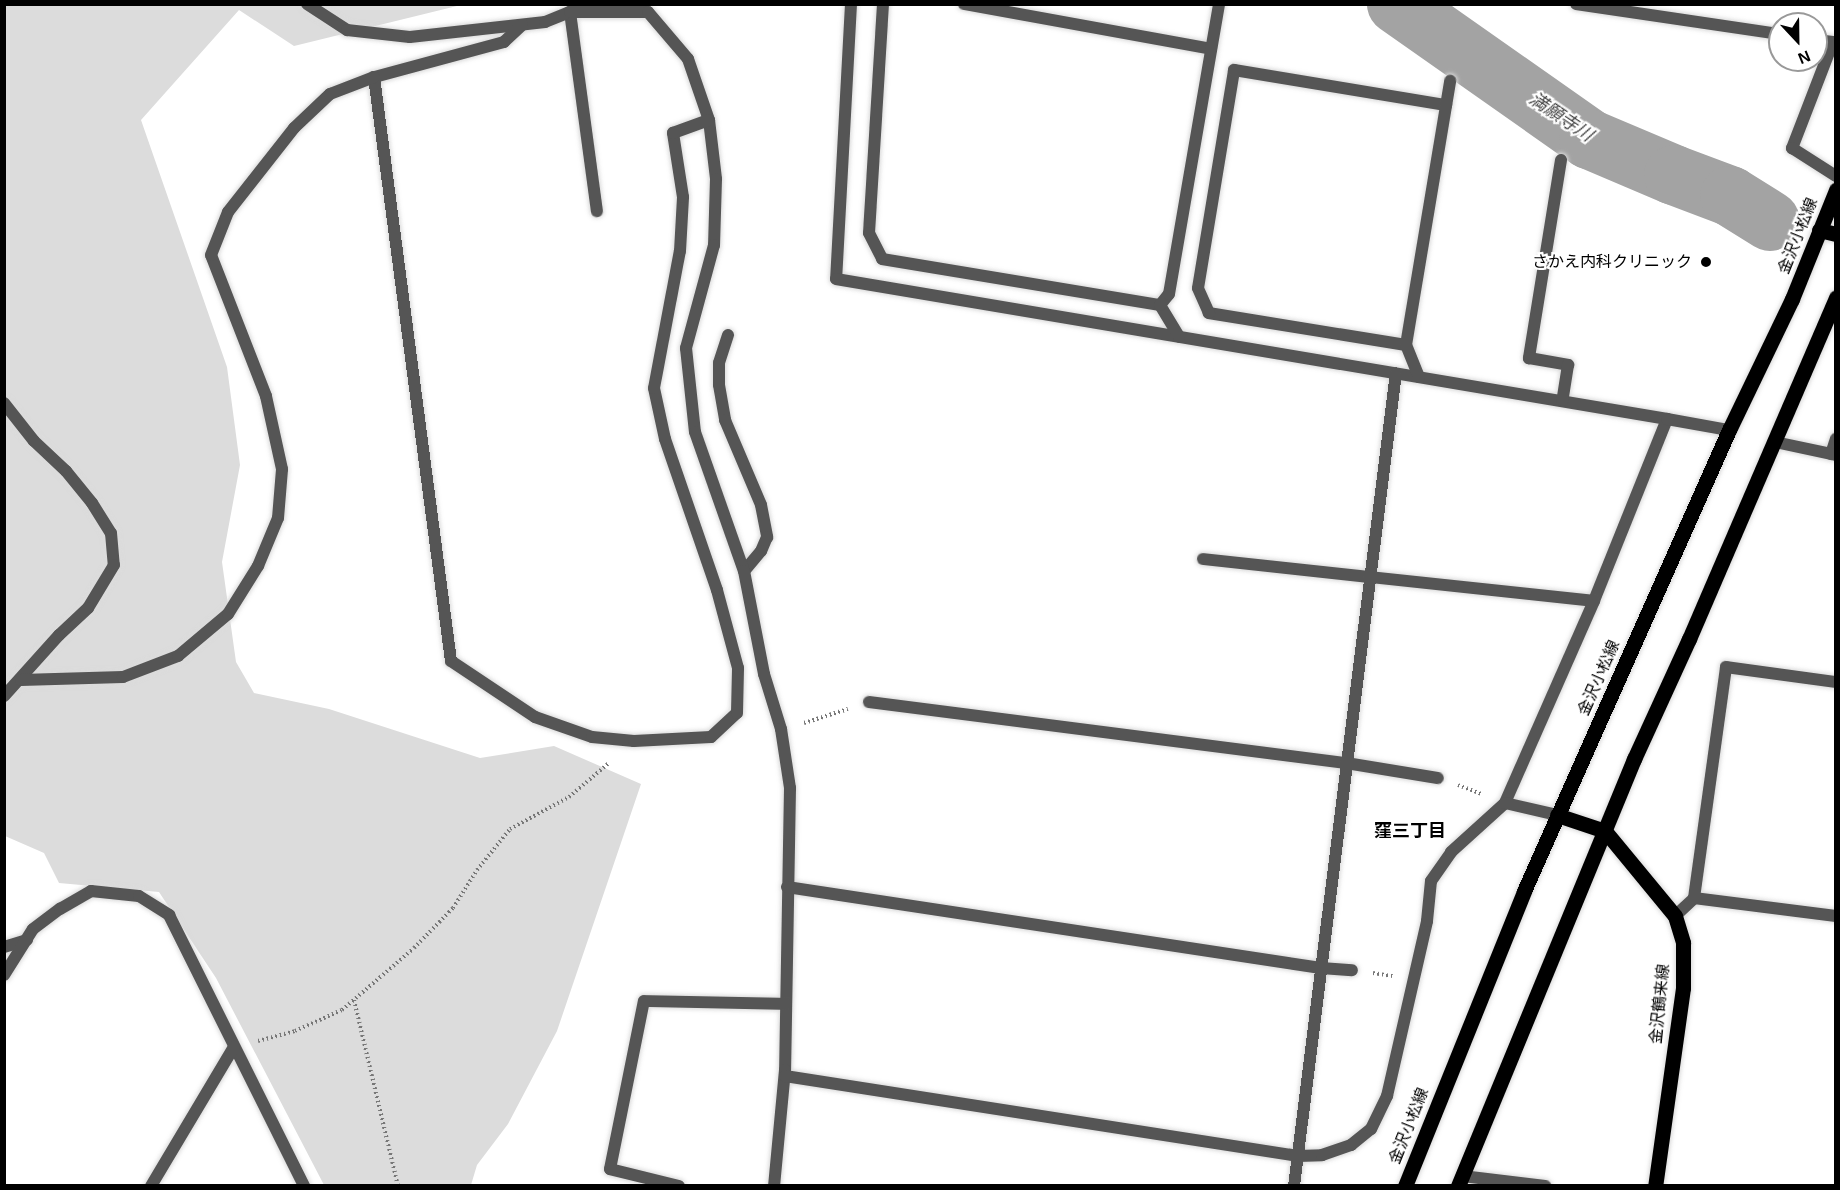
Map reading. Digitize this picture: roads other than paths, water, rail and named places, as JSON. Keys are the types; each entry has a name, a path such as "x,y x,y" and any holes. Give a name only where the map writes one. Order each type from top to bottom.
{"main road":[{"name":"金沢小松線","path":"1405,1185 1557,814 1792,298 1836,190"},
{"path":"1819,230 1836,234"},
{"path":"1460,1181 1605,831 1836,297"},
{"path":"1557,814 1605,831"},
{"name":"金沢鶴来線","path":"1605,831 1674,916 1683,943 1683,988 1655,1185"}],"street":[{"path":"307,4 347,30 410,37 545,22 570,12 648,12 688,59 709,120 716,179 714,245 686,348 695,432 744,571 764,674 781,729 790,788 785,1076 774,1185"},
{"path":"851,4 836,279 1730,430"},
{"path":"883,4 869,233 882,259 1160,304"},
{"path":"964,4 1210,49"},
{"path":"1160,304 1169,294 1219,4"},
{"path":"1576,4 1768,32"},
{"path":"570,12 597,211"},
{"path":"21,680 123,677 178,656 228,614 258,566 278,518 282,469 266,396 211,255 228,212 294,128 330,94 374,77 504,42 522,25"},
{"path":"1828,41 1833,42 1828,55"},
{"path":"1406,345 1209,313 1198,288 1234,70 1446,105"},
{"path":"1821,72 1792,148 1836,176"},
{"path":"374,77 451,661 536,717 592,737 634,741 711,737 737,713 738,668 717,590 665,439 654,388 680,251 683,197 673,133 709,120"},
{"path":"1419,377 1406,345 1450,81"},
{"path":"1561,160 1529,358 1568,365 1562,401"},
{"path":"1160,304 1179,337"},
{"path":"728,335 719,363 719,385 725,420 761,505 767,537 761,551 744,571"},
{"path":"1294,1185 1396,373"},
{"path":"4,403 34,441 66,471 92,503 111,533 114,565 88,608 59,635 21,680 4,696"},
{"path":"785,1076 1298,1156 1322,1155 1351,1145 1371,1129 1387,1096 1427,921 1431,881 1451,852 1505,803 1593,601 1667,419"},
{"path":"1775,442 1833,454 1836,439"},
{"path":"1203,559 1593,601"},
{"path":"1674,916 1694,898 1726,667 1836,682"},
{"path":"869,702 1346,762 1438,778"},
{"path":"1505,803 1557,814"},
{"path":"787,886 1321,968 1352,970"},
{"path":"4,975 33,929 91,891 139,896 169,915 304,1185"},
{"path":"1694,898 1836,916"},
{"path":"4,947 27,940"},
{"path":"679,1185 610,1169 644,1001 786,1004"},
{"path":"150,1185 234,1047"},
{"path":"1460,1181 1545,1185"}],"waterway":[{"name":"満願寺川","path":"1397,4 1589,139 1730,196 1770,221"}],"place":[{"name":"さかえ内科クリニック","path":"1706,262"}],"district":[{"name":"窪三丁目","path":"1410,831"}]}
